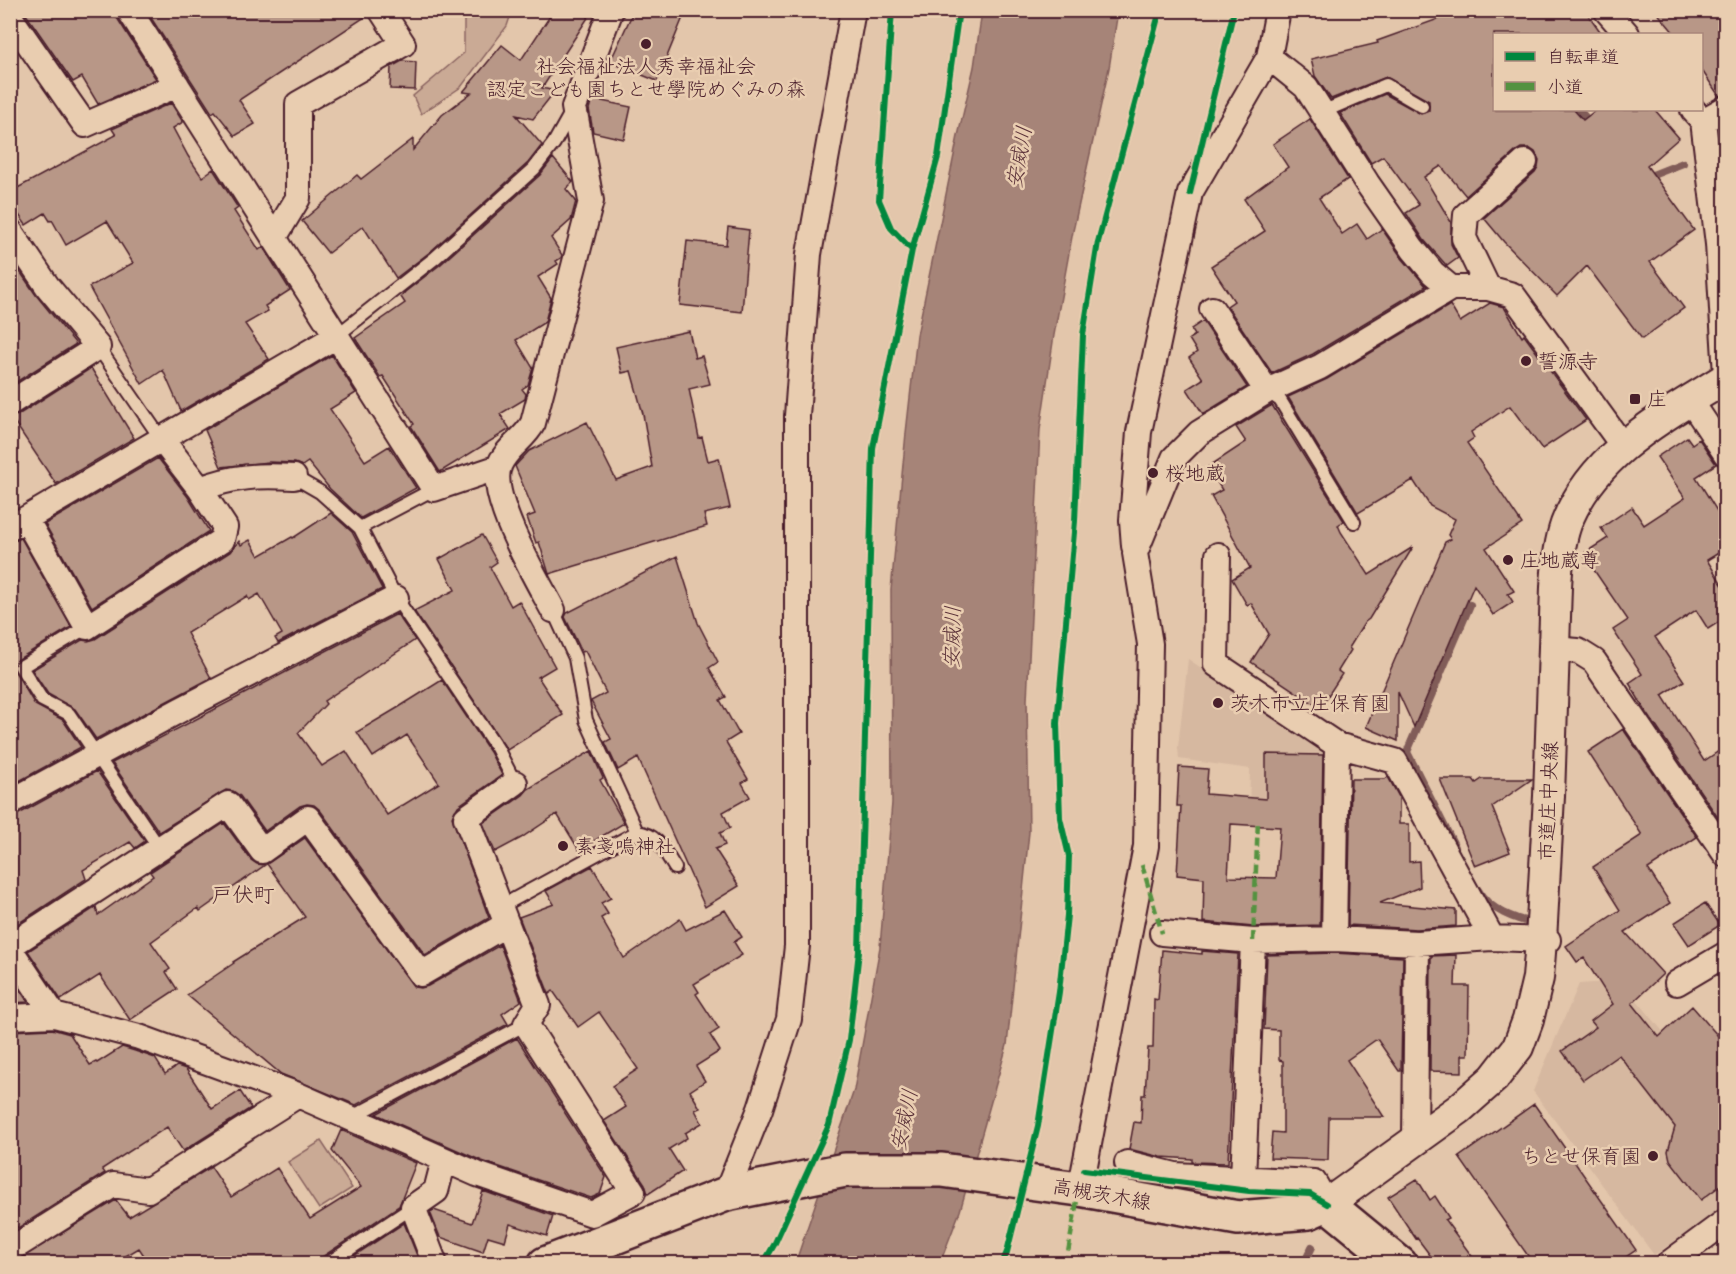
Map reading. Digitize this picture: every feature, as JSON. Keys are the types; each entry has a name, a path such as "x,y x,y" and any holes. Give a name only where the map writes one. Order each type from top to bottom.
{"main road":[{"name":"高槻茨木線","path":"545,1263 726,1194 845,1170 942,1170 1079,1189 1238,1218 1309,1212 1327,1204"},
{"path":"1327,1204 1400,1263"}],"street":[{"path":"129,10 335,337 434,489 499,467"},
{"path":"274,238 298,198 298,104 403,44 381,10"},
{"path":"553,610 522,552 497,480 504,454 529,431 533,423 591,201 574,107 611,10"},
{"path":"726,1194 760,1109 782,1042 789,1019 793,988 797,945 797,416 809,254 853,10"},
{"path":"1079,1189 1146,846 1150,644 1132,520 1139,432 1190,193 1269,57 1278,10"},
{"path":"1606,10 1626,33"},
{"path":"10,17 85,125 177,85"},
{"path":"1269,57 1305,87 1413,249 1433,273 1451,288"},
{"path":"1725,108 1698,115 1722,242 1725,376"},
{"path":"1488,288 1464,238 1466,215 1525,162"},
{"path":"10,403 98,347 48,287 11,234"},
{"path":"1135,553 1174,458 1198,433 1267,391 1320,367 1451,288 1488,288 1513,296 1623,446"},
{"path":"1212,309 1267,391"},
{"path":"162,440 200,489 225,527 222,540 87,627 18,523 335,337"},
{"name":"市道庄中央線","path":"1327,1204 1458,1109 1494,1078 1518,1047 1528,1020 1544,940 1553,649 1558,559 1566,525 1576,503 1598,470 1623,446 1725,376"},
{"path":"1690,400 1725,454"},
{"path":"200,489 223,480 267,475 294,477"},
{"path":"1218,555 1216,664 1337,745 1395,761 1492,938"},
{"path":"10,802 396,598"},
{"path":"1553,649 1578,651 1594,661 1723,846"},
{"path":"1334,939 1337,745"},
{"path":"10,1017 54,1015 139,1037 298,1095 477,1174 592,1214 633,1192 526,1024 538,1005 466,818 515,783"},
{"path":"54,1015 10,948 228,804 262,851 308,818 421,974 504,915"},
{"path":"1162,933 1253,941 1334,939 1417,943 1492,938 1544,940"},
{"path":"1243,1179 1253,941"},
{"path":"1415,1141 1417,943"},
{"path":"1677,983 1725,954"},
{"path":"10,1250 113,1185 148,1190 298,1095"},
{"path":"435,1263 413,1207 436,1191 444,1160"},
{"path":"1127,1163 1175,1175 1314,1182 1327,1204"},
{"path":"1668,1263 1725,1221"}],"lane":[{"path":"1322,112 1386,85 1422,106"},
{"path":"335,337 435,258 534,169 554,143 574,107"},
{"path":"98,347 162,440"},
{"path":"1267,391 1280,400 1354,522"},
{"path":"294,477 320,492 360,528 396,598 497,748 515,783"},
{"path":"360,528 434,489"},
{"path":"553,610 575,658 586,720 637,832"},
{"path":"87,627 21,667 42,700 69,714 160,849"},
{"path":"504,915 637,832 650,834 675,868"},
{"path":"350,1118 526,1024"},
{"path":"327,1263 413,1207"}],"shaded area":[{"path":"464,11 512,11 507,26 461,87 421,114 413,96 464,53"},
{"name":"茨木市立庄保育園","path":"1188,659 1330,754 1332,823 1249,819 1250,769 1179,759 1178,747"},
{"name":"ちとせ保育園","path":"1621,981 1725,1106 1725,1207 1654,1255 1533,1091 1579,984"},
{"path":"321,1141 352,1188 319,1209 288,1162"}],"water":[{"name":"安威川","path":"982,11 1118,11 1109,68 1073,231 1040,430 1027,700 1029,832 1007,1045 960,1211 940,1263 795,1264 854,1090 880,947 892,803 891,590 906,433 917,335 974,67"}],"building":[{"path":"23,10 115,10 117,18 156,79 98,104 82,77 73,82"},
{"path":"146,10 367,10 368,15 239,100 255,124 235,136 215,111 212,113"},
{"path":"554,10 593,10 542,88 555,91 533,119 516,115 542,145 528,163 430,252 396,278 363,226 328,253 302,221 357,175 361,179 413,139 413,150 442,115 471,93 463,92 502,45 521,60"},
{"name":"社会福祉法人秀幸福祉会 認定こども園ちとせ學院めぐみの森","path":"634,10 686,10 657,81 610,62"},
{"path":"1438,10 1585,10 1601,33 1493,33 1493,111 1575,111 1583,120 1595,111 1656,111 1679,138 1647,166 1694,230 1650,262 1684,308 1642,339 1587,266 1557,296 1484,218 1535,172 1539,160 1535,152 1529,148 1516,151 1466,196 1441,166 1424,177 1451,222 1451,244 1458,258 1447,266 1424,240 1406,213 1419,205 1383,156 1371,163 1340,113 1385,94 1421,114 1429,111 1429,101 1386,77 1331,99 1315,76 1311,59 1378,43 1377,41 1444,17"},
{"path":"1655,10 1714,10 1725,27 1725,94 1719,96 1703,72 1703,33 1674,33"},
{"path":"402,61 416,62 415,90 390,89 391,67"},
{"path":"592,99 631,107 624,139 593,132 589,109"},
{"path":"171,103 183,122 173,128 188,156 202,177 213,169 238,208 234,211 259,250 263,247 290,290 265,306 268,311 245,324 269,359 181,411 163,370 142,384 89,287 133,263 107,221 66,245 52,220 50,221 45,213 26,225 10,202 10,192 116,135 112,129"},
{"path":"1310,119 1348,179 1319,198 1342,234 1357,224 1367,239 1382,229 1402,258 1426,286 1313,354 1272,373 1227,306 1234,301 1211,266 1265,231 1244,199 1288,167 1273,144"},
{"path":"1725,130 1725,184 1719,134"},
{"path":"553,158 573,182 566,189 576,201 571,220 551,238 562,255 556,261 558,264 538,277 551,298 545,322 516,340 533,368 528,385 522,389 526,394 525,399 500,414 510,429 440,472 411,426 414,424 355,338 405,303 401,297 405,292 441,264 540,175"},
{"path":"728,227 749,230 742,312 680,305 687,241 726,245"},
{"path":"10,257 36,295 76,344 10,386"},
{"path":"1490,303 1504,307 1522,337 1524,335 1586,420 1542,449 1510,406 1471,432 1474,438 1467,443 1522,524 1486,548 1514,591 1508,594 1513,602 1493,615 1474,585 1414,727 1398,692 1398,741 1366,727 1445,542 1451,539 1448,535 1455,519 1430,506 1413,480 1358,513 1288,397 1327,379 1450,305 1460,322"},
{"path":"1203,321 1247,387 1203,414 1187,389 1203,379 1189,358 1197,352 1189,339 1195,335 1191,329"},
{"path":"689,331 695,358 702,356 710,384 689,389 699,438 702,437 708,461 719,458 730,508 704,514 707,526 549,574 539,542 536,543 527,517 535,514 515,466 529,451 587,422 616,480 652,467 643,414 631,371 622,373 616,347"},
{"path":"332,355 356,393 330,409 365,461 389,446 416,488 361,518 330,489 308,462 302,466 295,463 269,462 221,467 205,430"},
{"path":"91,368 134,438 56,484 11,417 18,415"},
{"path":"1272,405 1344,521 1338,525 1341,532 1369,575 1413,547 1349,648 1351,650 1338,671 1342,674 1320,708 1251,662 1269,634 1251,603 1247,605 1232,579 1250,568 1211,496 1222,490 1208,467 1246,442 1236,427"},
{"path":"1687,437 1692,444 1699,439 1716,464 1696,477 1725,524 1725,549 1707,560 1725,589 1725,618 1708,629 1696,610 1655,637 1684,681 1662,695 1704,761 1725,747 1725,819 1721,822 1629,683 1642,674 1613,630 1628,620 1583,554 1608,538 1601,528 1632,507 1644,525 1685,498 1657,457"},
{"path":"158,458 188,497 209,531 92,607 45,524"},
{"path":"331,513 352,532 382,589 278,643 275,638 282,634 259,594 249,600 247,596 187,633 211,678 96,739 75,709 48,694 32,670 82,640 95,639 230,552 239,541 241,545 250,540 259,556 293,538"},
{"path":"482,535 497,562 490,567 511,606 519,601 555,667 538,677 563,715 507,750 414,611 455,590 439,559"},
{"path":"21,538 71,627 17,660 13,668 35,705 63,720 81,747 10,786 10,543"},
{"path":"677,556 698,623 718,662 709,668 726,697 720,700 739,734 726,742 748,779 742,783 750,797 723,812 730,828 720,833 725,845 715,849 739,886 705,907 638,758 618,770 605,742 611,739 591,701 606,693 565,617 567,613"},
{"path":"397,614 415,640 324,701 326,704 298,733 322,766 346,751 387,815 439,783 407,735 373,757 357,732 442,680 490,752 502,775 458,806 452,817 489,918 425,955 320,810 314,805 300,806 265,831 240,796 233,791 226,790 159,832 112,763"},
{"path":"1623,729 1697,837 1648,869 1670,903 1625,932 1663,974 1632,1003 1659,1037 1692,1006 1725,1044 1725,1182 1701,1200 1670,1160 1668,1151 1675,1127 1619,1055 1583,1080 1562,1051 1596,1027 1591,1021 1613,1004 1584,958 1577,962 1566,946 1620,910 1593,867 1642,835 1588,752"},
{"path":"591,751 603,778 600,780 624,823 579,850 557,814 495,852 483,823 528,789"},
{"path":"1266,754 1323,755 1320,925 1253,927 1203,922 1204,878 1177,875 1181,806 1177,806 1179,767 1208,769 1206,794 1266,799","holes":["1231,824 1280,827 1276,878 1228,877"]},
{"path":"97,771 145,841 135,848 130,842 83,870 86,879 10,929 10,816 17,815"},
{"path":"1388,777 1399,797 1399,824 1409,824 1409,862 1419,861 1420,887 1380,903 1456,910 1456,926 1417,929 1348,925 1351,779 1385,779"},
{"path":"1440,779 1473,779 1476,783 1482,779 1532,779 1492,807 1510,852 1475,866"},
{"path":"224,823 251,860 265,865 200,911 198,908 151,942 170,969 166,972 177,989 130,1020 100,975 61,1000 28,951 96,907 98,915 153,876 150,872"},
{"path":"305,838 414,987 428,986 500,945 521,1001 502,1014 508,1024 356,1105 281,1074 187,995 233,962 305,917 267,864"},
{"path":"592,866 611,898 601,903 608,914 601,918 624,958 680,919 686,930 725,910 742,937 734,942 742,955 694,984 699,992 696,994 719,1029 710,1035 720,1051 696,1066 705,1081 690,1091 700,1108 695,1110 702,1123 685,1133 687,1138 669,1149 683,1171 648,1194 645,1184 604,1121 626,1107 612,1086 638,1069 599,1012 578,1027 553,991 549,994 519,917 554,904 546,891"},
{"path":"1705,903 1720,925 1689,945 1674,923"},
{"path":"1162,950 1202,954 1202,951 1238,954 1228,1163 1192,1162 1192,1159 1161,1157 1129,1149 1134,1122 1141,1123 1148,1048 1153,1048 1154,999 1158,1000"},
{"path":"1334,953 1403,957 1401,1071 1377,1039 1347,1060 1384,1117 1329,1117 1328,1160 1270,1158 1272,1132 1283,1133 1283,1061 1279,1060 1279,1030 1264,1029 1267,955"},
{"path":"1456,955 1455,986 1469,986 1468,1055 1462,1055 1462,1072 1430,1071 1431,956"},
{"path":"10,975 28,1002 10,1003"},
{"path":"52,1029 70,1034 90,1065 122,1047 155,1058 165,1074 177,1066 186,1069 212,1109 240,1091 251,1108 183,1151 167,1127 102,1169 105,1173 18,1228 10,1218 10,1031"},
{"path":"517,1038 606,1177 600,1194 591,1198 482,1161 376,1114"},
{"path":"1534,1104 1636,1250 1617,1263 1533,1263 1459,1157"},
{"path":"341,1130 416,1163 399,1206 322,1257 319,1263 149,1263 139,1248 114,1263 84,1263 80,1258 72,1263 13,1263 116,1200 129,1217 211,1167 231,1197 277,1168 310,1219 361,1187 332,1151"},
{"path":"1417,1179 1430,1200 1435,1196 1449,1218 1445,1220 1477,1263 1436,1263 1416,1239 1388,1197"},
{"path":"483,1191 553,1216 547,1236 510,1224 505,1241 488,1236 483,1252 440,1237 430,1212 434,1210 472,1223"},
{"path":"404,1223 420,1263 343,1263"}],"waterway":[{"path":"1580,111 1592,125"},
{"path":"1645,178 1683,163"},
{"path":"1455,847 1407,752 1470,605"},
{"path":"1478,890 1496,908 1512,917 1537,924"},
{"path":"1304,1264 1312,1247"}],"marked path":[{"path":"1253,941 1258,820"},
{"path":"1142,865 1162,933"},
{"path":"1066,1264 1079,1189"}],"cycle path":[{"path":"892,10 879,200 891,228 912,250"},
{"path":"763,1264 829,1125 849,1040 859,951 873,448 912,250 938,157 959,10"},
{"path":"1002,1264 1007,1252 1038,1126 1059,992 1067,915 1069,856 1060,818 1057,723 1075,521 1083,335 1098,242 1160,10"},
{"path":"1190,193 1234,10"},
{"path":"1084,1170 1249,1191 1310,1194 1327,1204"}],"place":[{"name":"社会福祉法人秀幸福祉会 認定こども園ちとせ學院めぐみの森","path":"646,44"},
{"name":"誓源寺","path":"1526,361"},
{"name":"庄","path":"1635,399"},
{"name":"桜地蔵","path":"1153,473"},
{"name":"庄地蔵尊","path":"1508,560"},
{"name":"茨木市立庄保育園","path":"1218,703"},
{"name":"素戔嗚神社","path":"563,846"},
{"name":"ちとせ保育園","path":"1653,1156"}],"district":[{"name":"戸伏町","path":"243,895"}]}
